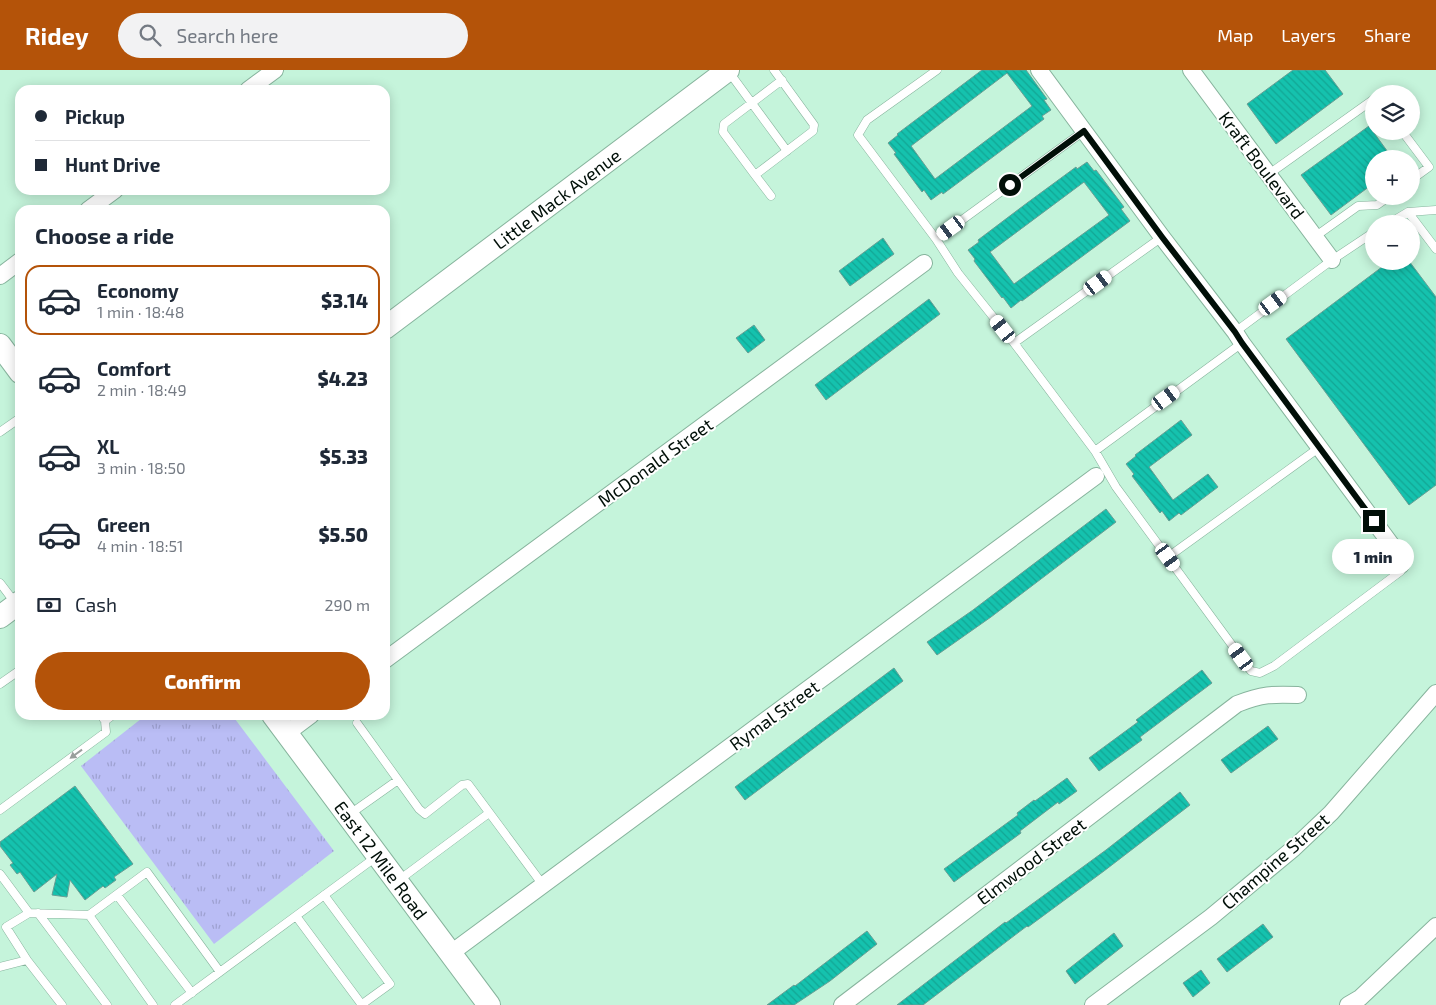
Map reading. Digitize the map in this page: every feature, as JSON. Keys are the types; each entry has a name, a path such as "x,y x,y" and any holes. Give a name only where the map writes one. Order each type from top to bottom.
{"main road":[{"name":"Little Mack Avenue","path":"390,324 728,70"},
{"name":"East 12 Mile Road","path":"277,720 489,1005"}],"street":[{"path":"255,85 275,70"},
{"path":"1039,70 1320,447 1396,551 1401,565"},
{"name":"Kraft Boulevard","path":"1191,70 1332,260"},
{"path":"95,205 108,195"},
{"name":"McDonald Street","path":"390,656 924,263"},
{"path":"0,276 15,265"},
{"name":"Rymal Street","path":"451,953 1096,476"},
{"name":"Champine Street","path":"1093,1005 1211,917 1294,848 1331,812 1436,693"},
{"name":"Elmwood Street","path":"842,1005 1238,704 1267,694 1298,695"},
{"path":"287,733 304,720"},
{"path":"1348,1005 1360,998 1436,926"}],"lane":[{"path":"728,70 787,151"},
{"path":"755,175 813,131 814,125 774,70"},
{"path":"937,70 867,120 858,135 936,239 958,272 1014,343 1095,452 1116,487 1252,671 1260,673 1274,666 1400,572 1401,565"},
{"path":"771,196 723,132 724,124 782,80"},
{"path":"1269,174 1365,106"},
{"path":"936,239 1084,131"},
{"path":"1420,155 1429,167 1420,174"},
{"path":"1316,236 1358,206 1377,205"},
{"path":"1403,215 1408,212 1436,210"},
{"path":"1408,212 1436,250"},
{"path":"1014,343 1162,237"},
{"path":"1095,452 1239,338 1244,324 1365,238"},
{"path":"0,432 15,422"},
{"path":"1168,557 1320,447"},
{"path":"0,583 14,608"},
{"path":"0,684 15,674"},
{"path":"0,810 106,732 103,720"},
{"path":"357,723 425,814 462,785 468,784 543,885"},
{"path":"348,816 398,780"},
{"path":"397,881 489,812"},
{"path":"175,1005 378,855"},
{"path":"62,1005 3,928 29,913 89,915 147,872 220,972"},
{"path":"0,874 29,913"},
{"path":"0,889 10,886"},
{"path":"117,895 192,993"},
{"path":"296,916 361,1005 390,984 324,895"},
{"path":"38,913 107,1005"},
{"path":"89,915 153,1005"},
{"path":"0,967 27,960"}],"green space":[{"path":"140,720 236,720 334,851 214,944 81,766"}],"building":[{"path":"982,70 1026,70 1047,99 1044,100 1051,110 1042,116 1044,119 943,194 942,192 931,200 924,190 922,192 888,143 897,134","holes":["1007,73 1032,106 935,179 911,146"]},
{"path":"1293,70 1325,70 1343,94 1276,144 1247,104"},
{"path":"1365,129 1365,140 1379,140 1386,150 1365,150 1365,190 1331,215 1301,175"},
{"path":"1087,162 1094,171 1096,170 1124,207 1121,209 1130,221 1011,308 974,261 975,259 968,250 979,242 978,240 1027,203 1076,167 1077,169","holes":["1084,182 1109,215 1014,284 990,252"]},
{"path":"883,238 894,254 850,286 839,271"},
{"path":"1378,270 1416,270 1436,297 1436,485 1409,505 1286,339"},
{"path":"929,299 940,314 826,400 815,385"},
{"path":"754,325 765,340 748,353 736,338"},
{"path":"1181,420 1192,435 1149,467 1173,500 1208,474 1218,487 1181,515 1179,513 1169,521 1162,511 1160,513 1132,476 1134,474 1126,464"},
{"path":"1106,509 1116,522 991,617 937,655 927,642 973,610"},
{"path":"894,668 903,681 745,800 735,787"},
{"path":"1202,670 1212,683 1140,737 1142,740 1099,771 1089,758 1138,722 1136,720"},
{"path":"1268,726 1278,739 1231,773 1221,760"},
{"path":"1067,778 1077,791 1059,804 1058,802 1020,831 1021,833 954,882 944,869 1018,815 1017,813 1034,800"},
{"path":"75,786 133,864 114,877 116,880 105,888 103,886 85,900 70,880 67,897 52,895 57,874 34,892 20,872 17,874 10,865 13,863 0,846 0,842"},
{"path":"1180,792 1190,805 1104,871 1027,926 923,1005 897,1005 1005,922 1106,850"},
{"path":"1263,924 1273,937 1227,972 1217,959"},
{"path":"867,931 877,944 830,981 794,1005 767,1005 795,986"},
{"path":"1114,933 1123,946 1075,984 1066,971"},
{"path":"1201,970 1210,983 1193,997 1183,983"}],"route":[{"path":"1010,185 1084,131 1374,521"}]}
